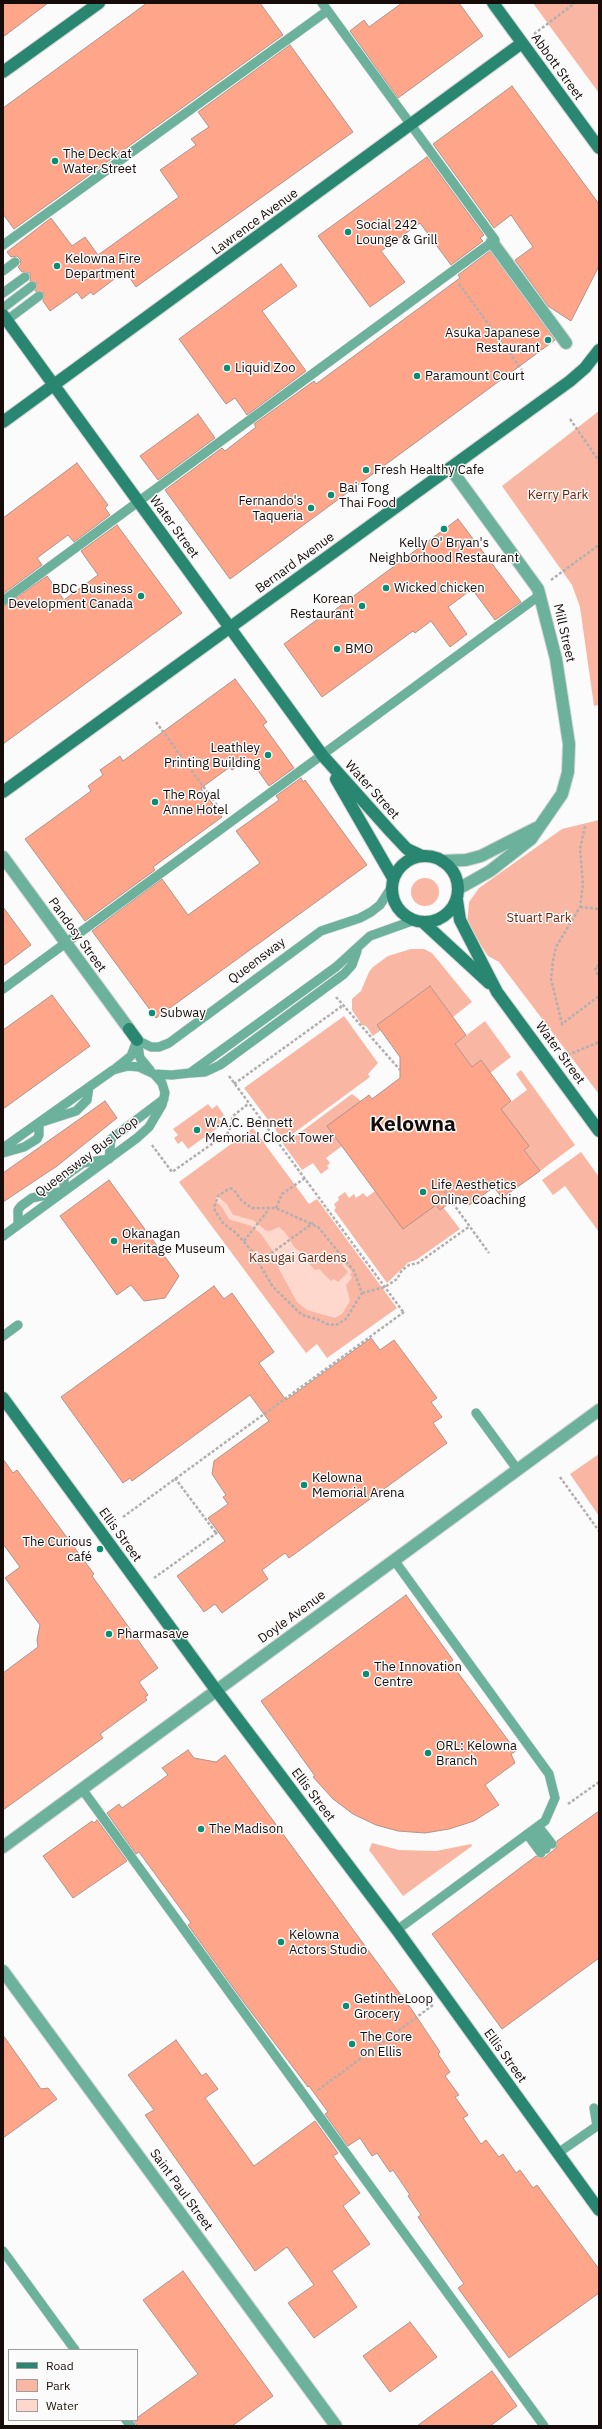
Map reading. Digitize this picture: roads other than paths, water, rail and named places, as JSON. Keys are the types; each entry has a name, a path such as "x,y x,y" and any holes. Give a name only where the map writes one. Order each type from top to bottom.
{"main road":[{"path":"3,72 99,3"},
{"name":"Abbott Street","path":"493,3 599,148"},
{"name":"Lawrence Avenue","path":"3,422 522,43"},
{"name":"Water Street","path":"5,318 323,756 396,838 407,848 422,856"},
{"name":"Bernard Avenue","path":"3,792 570,381 585,368 599,350"},
{"name":"Water Street","path":"323,756 392,883"},
{"path":"422,856 442,861 450,868 456,878 457,894 445,915 435,921 418,922 401,913 394,902 392,883 404,864 413,858 422,856"},
{"name":"Water Street","path":"457,894 460,920 497,992 599,1131"},
{"name":"Water Street","path":"418,922 497,992"},
{"path":"129,1029 137,1040"},
{"name":"Ellis Street","path":"3,1398 216,1690 397,1930 599,2210"}],"street":[{"path":"492,242 566,343"},
{"name":"Mill Street","path":"450,468 539,592 556,659 569,744 568,772 562,794 541,826"},
{"path":"442,861 466,860 481,856 541,826"},
{"path":"457,894 490,871 531,839 541,826"},
{"name":"Pandosy Street","path":"3,857 129,1029"},
{"name":"Doyle Avenue","path":"3,1847 599,1410"},
{"name":"Saint Paul Street","path":"3,1971 336,2426"}],"lane":[{"path":"3,601 139,503 495,240 322,3"},
{"path":"3,245 327,11"},
{"path":"3,271 15,262"},
{"path":"3,293 25,277"},
{"path":"3,308 32,286"},
{"path":"5,318 39,296"},
{"path":"3,989 67,944 323,756 539,592"},
{"name":"Queensway","path":"137,1040 151,1047 159,1047 169,1043 321,931 360,918 371,912 380,905 392,883"},
{"path":"113,1070 128,1066 139,1067 154,1074 172,1076 190,1073 358,949 370,936 418,922"},
{"path":"3,1148 40,1123 131,1056 137,1040"},
{"path":"18,1225 18,1210 25,1202 32,1198 64,1191 64,1177 71,1170 83,1163 109,1159 111,1139 164,1099 162,1083 140,1058 137,1040"},
{"name":"Queensway Bus Loop","path":"3,1236 109,1159 149,1127 158,1115 164,1099"},
{"path":"3,1153 24,1147 36,1139 39,1135 40,1123"},
{"path":"3,1336 18,1325"},
{"path":"476,1413 517,1469"},
{"path":"394,1560 549,1774 555,1798 536,1827 397,1930"},
{"path":"82,1789 544,2426"},
{"path":"536,1827 547,1849 536,1827"},
{"path":"558,2154 597,2126 594,2108"},
{"path":"3,2251 74,2349"}],"water":[{"path":"279,1227 285,1232 295,1248 309,1257 310,1265 315,1270 319,1269 331,1281 334,1279 338,1282 348,1272 342,1265 344,1263 352,1272 350,1274 352,1278 346,1285 350,1301 342,1314 335,1318 307,1310 297,1302 279,1269 276,1256 261,1234 263,1230 270,1231"}],"waterway":[{"path":"218,1200 224,1205 231,1217 252,1223 262,1231"}],"place":[{"name":"The Deck at Water Street","path":"55,161"},
{"name":"Social 242 Lounge & Grill","path":"348,232"},
{"name":"Kelowna Fire Department","path":"57,266"},
{"name":"Asuka Japanese Restaurant","path":"548,340"},
{"name":"Liquid Zoo","path":"227,368"},
{"name":"Paramount Court","path":"417,376"},
{"name":"Fresh Healthy Cafe","path":"366,470"},
{"name":"Bai Tong Thai Food","path":"331,495"},
{"name":"Fernando's Taqueria","path":"311,508"},
{"name":"Kelly O' Bryan's Neighborhood Restaurant","path":"444,529"},
{"name":"Wicked chicken","path":"386,588"},
{"name":"BDC Business Development Canada","path":"141,596"},
{"name":"Korean Restaurant","path":"362,606"},
{"name":"BMO","path":"337,649"},
{"name":"Leathley Printing Building","path":"268,755"},
{"name":"The Royal Anne Hotel","path":"155,802"},
{"name":"Subway","path":"152,1013"},
{"name":"W.A.C. Bennett Memorial Clock Tower","path":"197,1130"},
{"name":"Life Aesthetics Online Coaching","path":"423,1192"},
{"name":"Okanagan Heritage Museum","path":"114,1241"},
{"name":"Kelowna Memorial Arena","path":"304,1485"},
{"name":"The Curious café","path":"100,1549"},
{"name":"Pharmasave","path":"109,1634"},
{"name":"The Innovation Centre","path":"366,1674"},
{"name":"ORL: Kelowna Branch","path":"428,1753"},
{"name":"The Madison","path":"201,1829"},
{"name":"Kelowna Actors Studio","path":"281,1942"},
{"name":"GetintheLoop Grocery","path":"346,2006"},
{"name":"The Core on Ellis","path":"352,2044"}],"district":[{"name":"Kelowna","path":"413,1125"}],"park label":[{"name":"Kerry Park","path":"558,495"},
{"name":"Stuart Park","path":"539,918"},
{"name":"Kasugai Gardens","path":"298,1258"}]}
